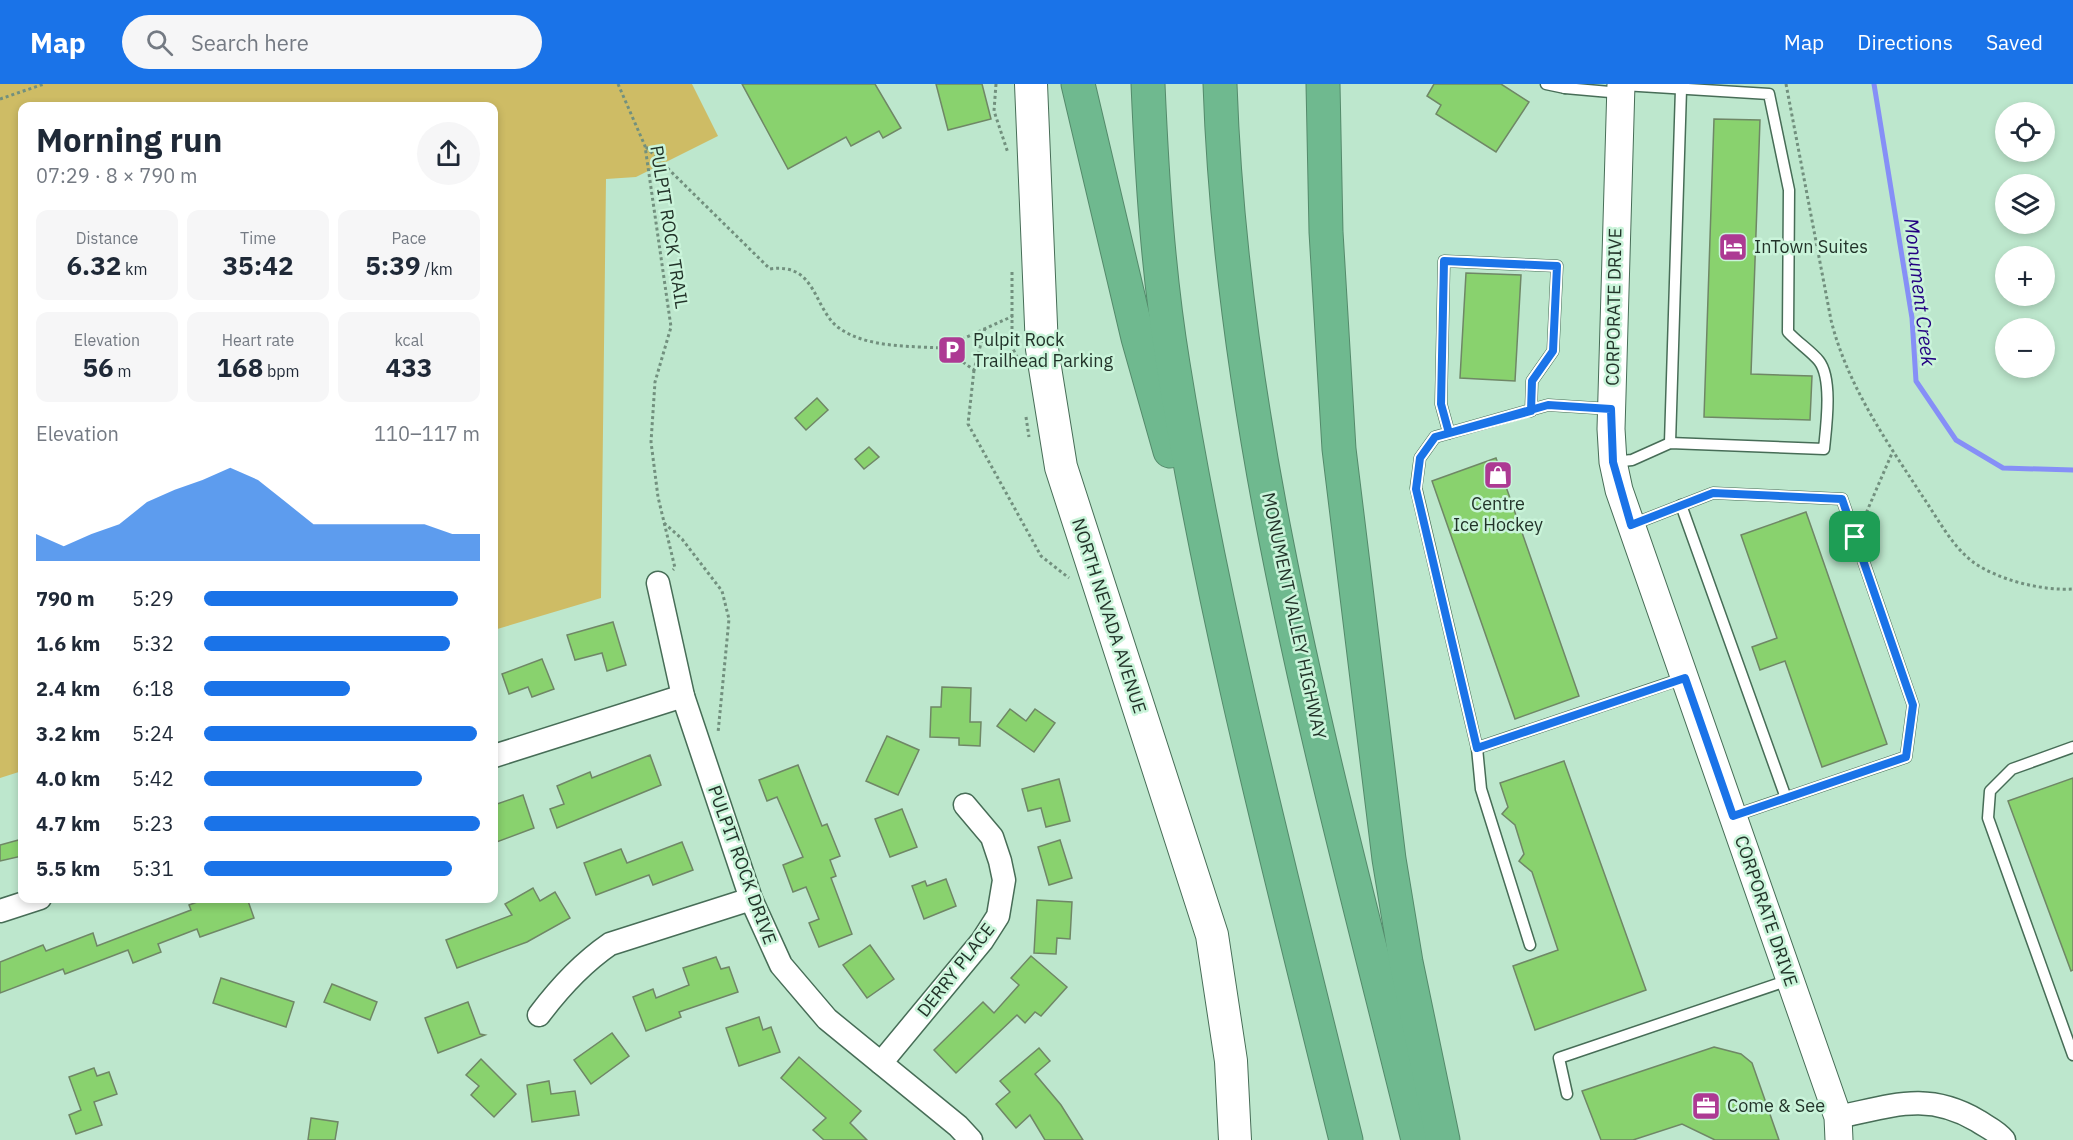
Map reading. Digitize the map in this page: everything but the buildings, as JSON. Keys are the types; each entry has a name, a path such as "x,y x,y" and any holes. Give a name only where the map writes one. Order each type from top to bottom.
{"highway":[{"path":"1078,84 1138,338 1237,690"},
{"path":"1148,84 1152,179 1173,362 1221,620 1346,1140"},
{"name":"MONUMENT VALLEY HIGHWAY","path":"1220,84 1223,177 1243,350 1273,524 1302,663 1418,1140"},
{"path":"1323,84 1326,232 1341,460 1389,860 1409,974 1443,1140"}],"main road":[{"name":"NORTH NEVADA AVENUE","path":"1031,84 1042,349 1061,467 1212,935 1231,1061 1235,1140"}],"street":[{"name":"CORPORATE DRIVE","path":"1621,87 1611,409 1613,462 1631,525 1790,980 1838,1128"},
{"name":"PULPIT ROCK DRIVE","path":"658,583 683,696 751,899 770,945 796,985 827,1019 958,1126 971,1140"},
{"path":"498,755 683,696"},
{"name":"DERRY PLACE","path":"881,1063 982,941 998,916 1004,880 1000,861 992,837 965,806"},
{"path":"539,1015 563,984 592,956 610,944 751,899"},
{"path":"0,911 25,903"},
{"path":"1838,1128 1914,1101 1955,1108 1999,1134 2004,1140"}],"lane":[{"path":"1546,84 1769,94 1789,190 1788,332 1820,362 1827,381 1824,449 1670,443 1632,460 1613,462"},
{"path":"1670,443 1681,89"},
{"path":"1449,433 1441,404 1444,261 1557,266 1553,351 1532,381 1531,411"},
{"path":"1530,945 1481,789 1477,748 1416,489 1420,458 1435,437 1548,405 1611,409"},
{"path":"1631,525 1713,493 1842,499 1913,705 1906,757 1733,816"},
{"path":"1681,505 1786,798"},
{"path":"1477,748 1685,678"},
{"path":"2073,747 2012,769 1990,791 1988,818 2073,1056"},
{"path":"1567,1094 1559,1058 1790,980"}],"path":[{"path":"0,99 44,84"},
{"name":"PULPIT ROCK TRAIL","path":"618,84 645,146 671,327 656,382 651,442 664,522 675,568 658,583"},
{"path":"1786,84 1834,331 1863,400 1946,532 1975,563 1993,573 2025,582 2073,590"},
{"path":"645,146 770,269 782,267 805,278 837,327 861,338 903,346 943,348 985,328 1040,307"},
{"path":"985,328 974,370 968,424 1041,556 1076,583"},
{"path":"943,348 974,370"},
{"path":"1855,537 1893,451"},
{"path":"664,522 682,539 722,591 729,619 722,669 718,734"}],"shaded area":[{"path":"0,84 692,84 718,136 636,177 606,179 601,598 498,629 498,102 18,102 18,772 0,778"}],"waterway":[{"name":"Monument Creek","path":"1874,84 1912,318 1916,381 1956,440 2003,468 2073,470"}],"place":[{"name":"InTown Suites","path":"1733,247"},
{"name":"Pulpit Rock Trailhead Parking","path":"952,350"},
{"name":"Centre Ice Hockey","path":"1498,475"},
{"name":"Come & See","path":"1706,1106"}],"route":[{"path":"1855,537 1842,499 1713,493 1631,525 1619,490 1613,462 1611,409 1548,405 1531,411 1449,433 1441,404 1444,261 1557,266 1553,351 1532,381 1531,411 1435,437 1420,458 1416,489 1477,748 1685,678 1733,816 1906,757 1913,705 1855,537"}]}
